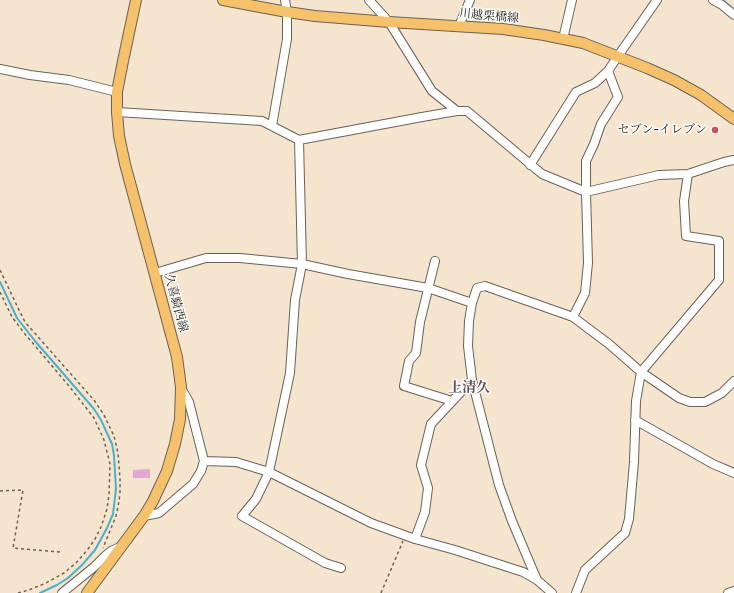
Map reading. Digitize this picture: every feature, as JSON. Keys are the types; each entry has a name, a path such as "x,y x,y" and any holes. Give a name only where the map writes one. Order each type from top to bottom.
{"main road":[{"name":"久喜騎西線","path":"87,593 144,516 153,501 167,472 180,419 181,387 177,357 118,136 117,92 136,0"},
{"name":"川越栗橋線","path":"223,0 315,16 504,29 583,43 674,80 701,95 734,119"}],"street":[{"path":"272,126 287,39 287,12 285,0"},
{"path":"369,0 389,22 432,91 457,111"},
{"path":"459,26 470,0"},
{"path":"563,39 572,0"},
{"path":"530,165 576,92 595,83 608,71 656,0"},
{"path":"713,0 722,4 734,16"},
{"path":"0,69 30,75 69,80 117,92"},
{"path":"573,317 585,293 587,279 586,161 601,124 618,97 608,71"},
{"path":"117,112 262,121 299,140 457,111 467,111 542,174 586,192 659,175 688,174 734,160"},
{"path":"299,140 302,264 295,300 290,373 269,472 256,499 242,516 325,563 341,568"},
{"path":"576,593 585,570 625,533 629,519 634,462 636,401 641,372 719,280 719,241 686,236 684,201 688,174"},
{"path":"155,273 206,258 240,258 302,264 348,274 428,288 472,303"},
{"path":"435,261 420,322 416,352 409,361 404,386 452,401"},
{"path":"537,580 512,521 499,485 472,380 468,346 469,321 472,303 477,288 485,286 573,317 609,344 641,372 679,398 690,402 705,402 722,393 734,381"},
{"path":"415,539 425,512 428,488 421,464 430,424 472,380"},
{"path":"144,516 159,513 193,484 201,471 204,461 190,402 181,387"},
{"path":"635,420 713,464 734,473"},
{"path":"204,461 236,462 269,472 371,523 415,539 523,572 537,580 552,593"},
{"path":"62,593 94,567 104,556 121,546"},
{"path":"728,593 734,590"}],"path":[{"path":"0,270 25,322 94,400 104,415 114,436 118,453 120,494 116,516 102,551"},
{"path":"0,292 12,317 94,418 104,440 110,464 110,495 101,527 88,549 76,563 64,573 46,583 18,593"},
{"path":"0,491 23,490 13,548 60,552"},
{"path":"381,593 406,536"}],"building":[{"path":"150,469 150,478 133,478 133,470"}],"waterway":[{"path":"723,0 732,8"},
{"path":"0,282 17,318 94,409 112,444 114,455 116,489 113,514 107,528 95,550 82,565 68,578 40,593"}],"place":[{"name":"セブン-イレブン","path":"715,130"}],"district":[{"name":"上清久","path":"469,388"}]}
